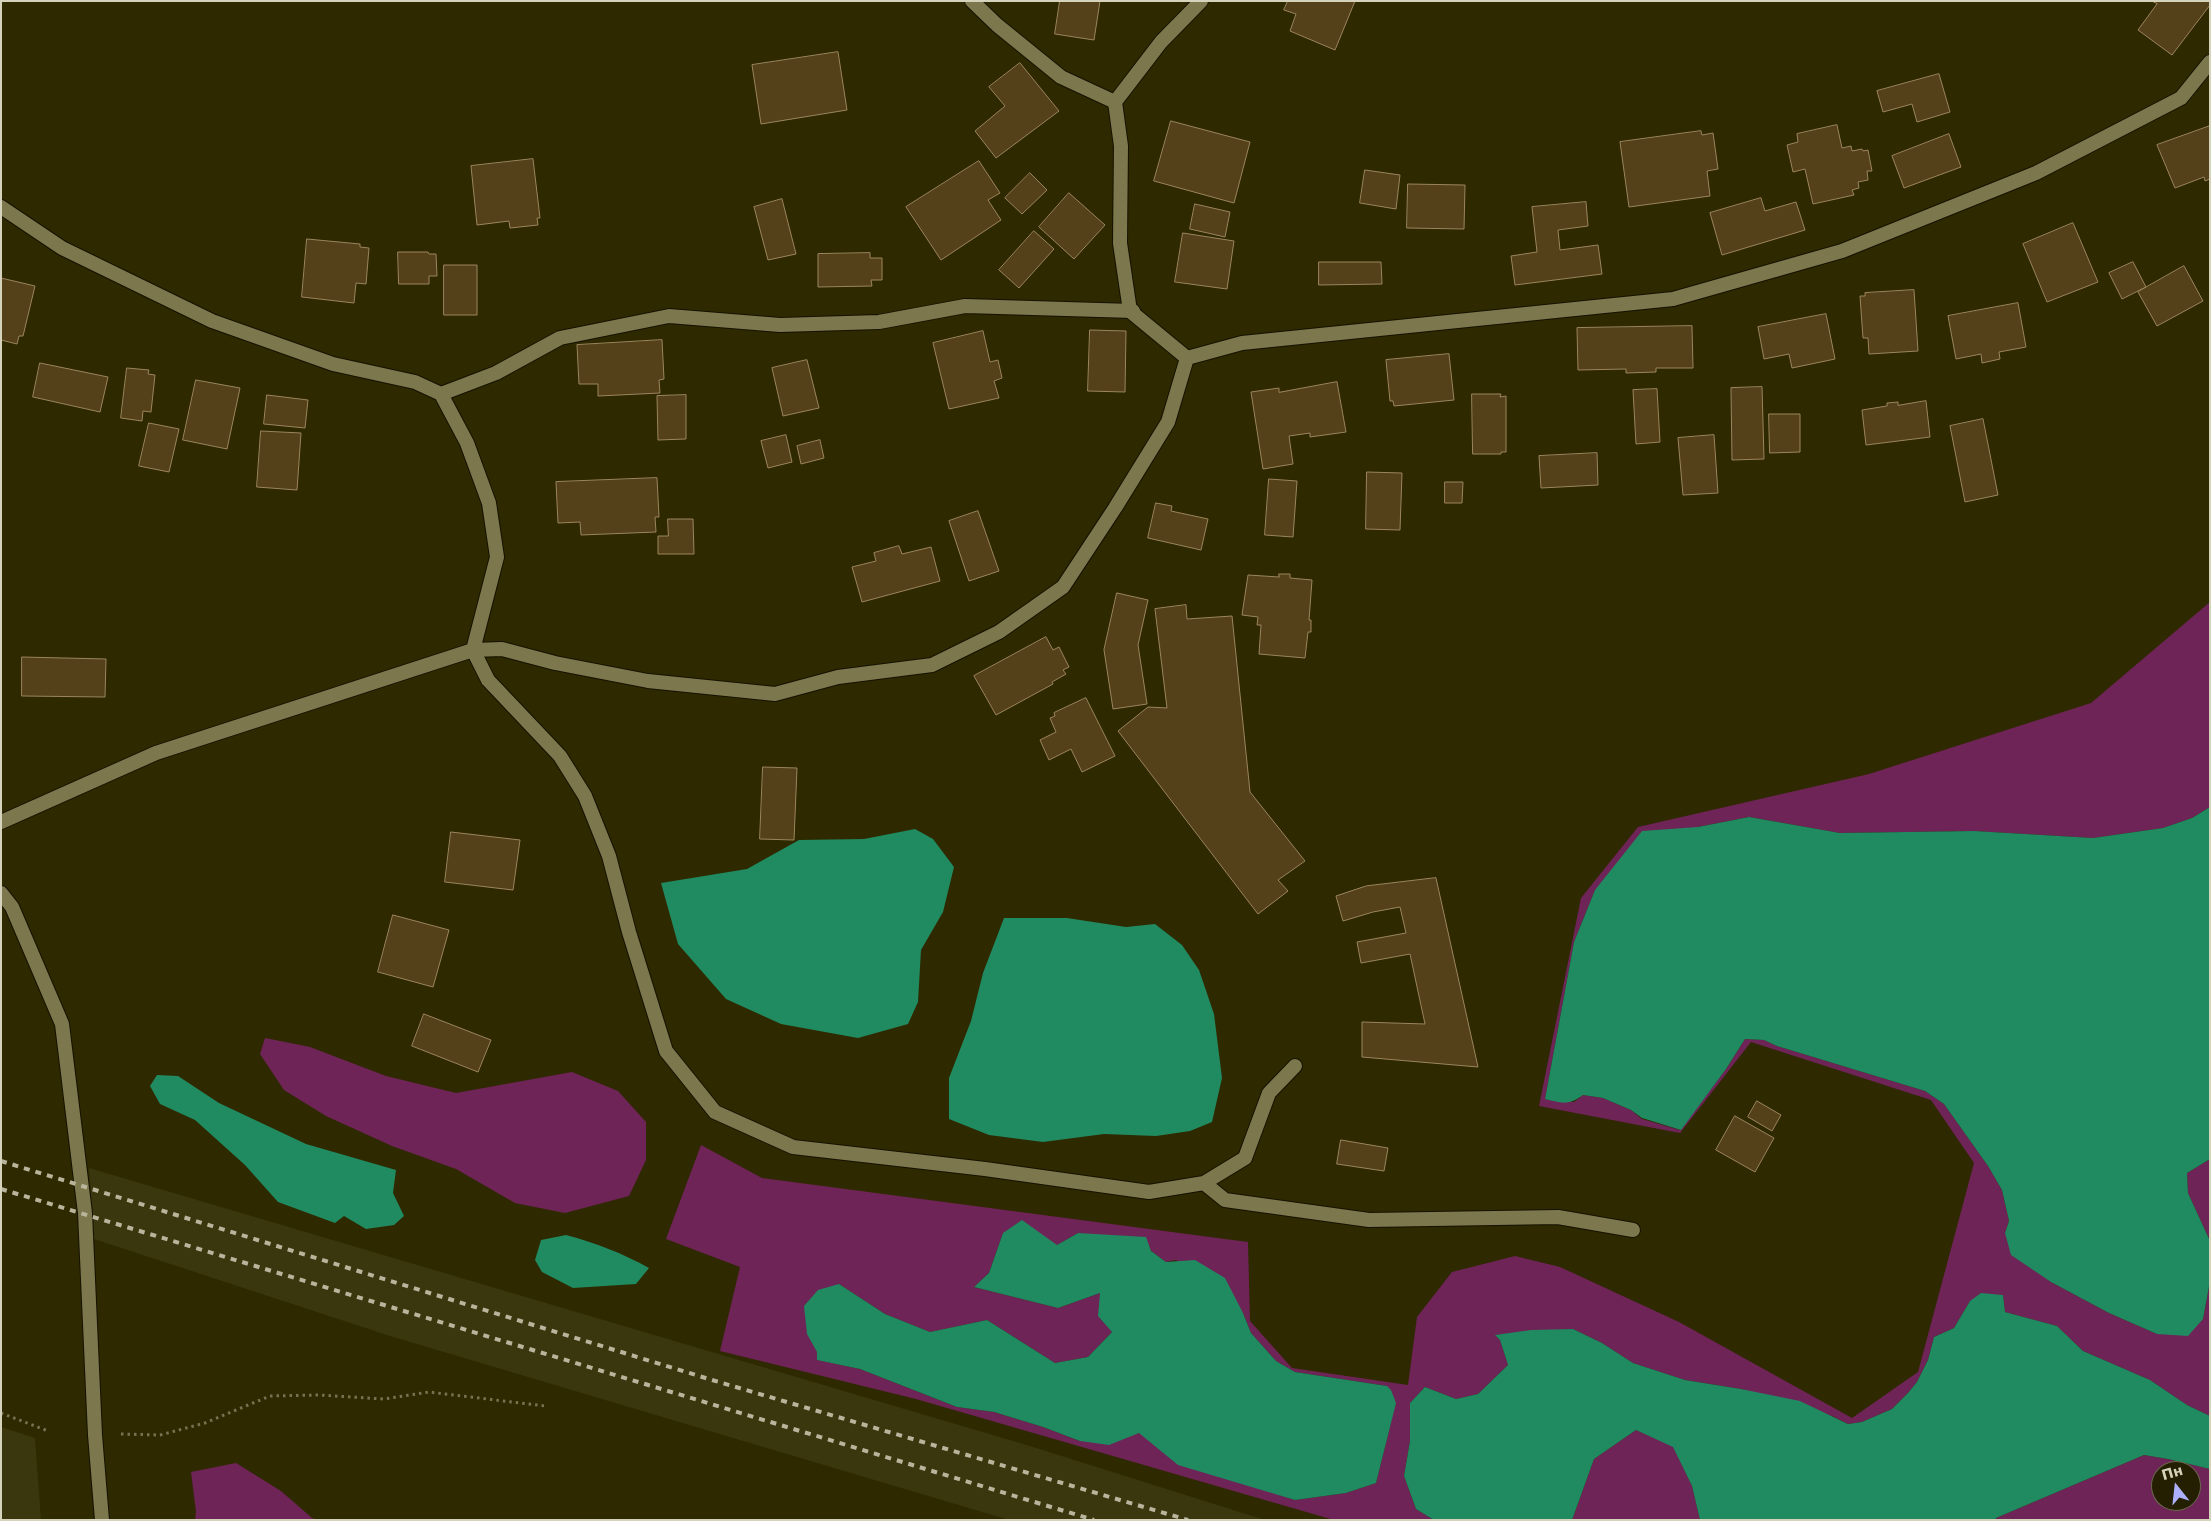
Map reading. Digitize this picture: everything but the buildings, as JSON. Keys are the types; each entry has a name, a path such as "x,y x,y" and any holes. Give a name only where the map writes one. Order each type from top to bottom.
{"street":[{"path":"972,1 997,25 1061,77 1115,102"},
{"path":"1132,311 1120,243 1122,146 1115,102 1161,42 1201,1"},
{"path":"1187,358 1242,343 1673,299 1832,254 2036,172 2181,98 2210,62"},
{"path":"1,207 62,248 212,321 333,364 415,382 441,394 468,442 489,503 497,557 473,650 488,680 560,756 585,796 609,856 629,932 666,1051 715,1112 793,1147 985,1169 1149,1192 1204,1183 1245,1158 1269,1092 1295,1066"},
{"path":"441,394 496,373 560,338 668,316 780,325 879,322 965,306 1132,311 1187,358"},
{"path":"1,822 156,753 473,650 502,649 554,662 648,681 775,694 838,677 932,665 999,632 1063,587 1168,422 1187,358"},
{"path":"1,893 12,907 62,1024 85,1213 95,1434 102,1520"},
{"path":"1204,1183 1225,1200 1369,1220 1558,1217 1633,1230"}],"path":[{"path":"116,1434 160,1435 205,1423 270,1396 319,1395 384,1398 429,1392 545,1406"},
{"path":"1,1413 48,1431"}],"shaded area":[{"path":"2210,602 2210,807 2192,818 2163,828 2093,838 1974,831 1840,833 1749,817 1698,827 1595,890 1574,942 1545,1099 1574,1102 1583,1095 1603,1098 1631,1110 1642,1119 1680,1130 1726,1069 1745,1039 1764,1040 1777,1046 1925,1091 1944,1104 1988,1166 2002,1190 2009,1221 2005,1233 2051,1282 2109,1313 2157,1334 2203,1319 2210,1281 2210,1416 2187,1405 2150,1380 2083,1351 2057,1326 2005,1312 2003,1296 1970,1301 1954,1328 1934,1337 1928,1360 1917,1382 1908,1393 1892,1409 1862,1422 1848,1424 1832,1416 1741,1389 1685,1380 1633,1363 1602,1343 1573,1329 1495,1335 1500,1340 1508,1365 1478,1394 1456,1399 1425,1387 1410,1403 1410,1441 1404,1476 1416,1509 1434,1520 1334,1520 916,1399 720,1351 740,1267 666,1239 701,1145 762,1178 1248,1242 1250,1321 1292,1368 1408,1385 1417,1317 1452,1272 1515,1256 1560,1267 1679,1322 1852,1418 1918,1372 1974,1163 1931,1100 1751,1042 1680,1133 1539,1106 1581,898 1638,827 1869,774 2091,703","holes":["1003,1233 1057,1245 1078,1233 1149,1246 1151,1251 1166,1262 1176,1260 1243,1313 1251,1333 1276,1361 1295,1372 1387,1386 1392,1418 1376,1483 1346,1493 1295,1500 1260,1488 1139,1433 1080,1441 994,1412 957,1407 860,1369 818,1360 817,1352 839,1284 885,1314 930,1332 987,1320 1055,1363 1088,1357 1112,1332 1100,1293 1058,1308 974,1287 989,1273"]},
{"path":"2210,807 2210,1159 2187,1173 2188,1193 2210,1241 2210,1281 2203,1319 2188,1336 2157,1334 2109,1313 2051,1282 2011,1255 2005,1233 2009,1221 2002,1190 1988,1166 1944,1104 1925,1091 1777,1046 1764,1040 1745,1039 1726,1069 1681,1130 1642,1118 1631,1110 1603,1098 1583,1095 1565,1103 1545,1099 1574,942 1595,890 1642,831 1698,827 1749,817 1840,833 1974,831 2093,838 2163,828 2192,818"},
{"path":"915,829 933,839 954,867 943,912 921,950 918,1002 908,1024 858,1038 781,1024 726,999 678,944 661,883 747,869 799,840 864,839"},
{"path":"1004,918 1067,918 1126,927 1155,924 1182,945 1199,970 1214,1014 1222,1078 1212,1122 1190,1131 1156,1136 1104,1134 1043,1142 989,1135 949,1119 949,1078 971,1021 983,973"},
{"path":"265,1038 310,1047 386,1076 456,1093 572,1072 618,1091 646,1122 646,1160 629,1196 565,1213 515,1203 456,1169 392,1146 326,1116 284,1090 260,1054"},
{"path":"157,1075 178,1076 219,1103 306,1144 396,1170 393,1193 404,1216 394,1225 366,1229 344,1216 335,1223 278,1202 245,1165 195,1120 160,1104 150,1086"},
{"path":"2210,1159 2210,1241 2188,1193 2187,1173"},
{"path":"89,1168 1030,1446 1265,1520 1009,1520 390,1336 94,1239"},
{"path":"1022,1220 1057,1245 1078,1233 1146,1237 1151,1251 1166,1262 1195,1260 1225,1278 1251,1333 1276,1361 1295,1372 1387,1386 1391,1390 1396,1403 1376,1483 1346,1493 1295,1500 1178,1465 1139,1433 1109,1445 1080,1441 994,1412 957,1407 860,1369 817,1360 817,1352 807,1334 804,1306 818,1290 839,1284 885,1314 930,1332 987,1320 1055,1363 1088,1357 1112,1332 1098,1316 1100,1293 1058,1308 974,1287 989,1273 1003,1233"},
{"path":"566,1235 609,1249 649,1268 636,1284 573,1288 542,1272 535,1260 541,1240"},
{"path":"1981,1293 2003,1295 2005,1312 2057,1326 2083,1351 2150,1380 2187,1405 2210,1416 2210,1469 2201,1467 2201,1461 2176,1461 2144,1455 1995,1520 1700,1520 1692,1486 1673,1447 1636,1430 1594,1459 1572,1520 1434,1520 1416,1509 1404,1476 1410,1441 1410,1403 1425,1387 1456,1399 1478,1394 1508,1365 1500,1340 1495,1335 1531,1330 1573,1329 1602,1343 1633,1363 1685,1380 1800,1401 1848,1424 1862,1422 1892,1409 1908,1393 1917,1382 1928,1360 1934,1337 1954,1328 1970,1301"},
{"path":"1,1427 35,1438 41,1520 1,1520"},
{"path":"1636,1430 1673,1446 1692,1486 1700,1520 1572,1520 1594,1459"},
{"path":"2144,1455 2176,1461 2151,1461 2151,1511 2201,1511 2201,1467 2210,1469 2210,1520 1995,1520"},
{"path":"236,1463 281,1491 312,1518 318,1520 195,1520 196,1512 191,1472"}],"railway":[{"path":"1,1161 712,1380 1188,1520"},
{"path":"1,1189 1094,1520"}]}
